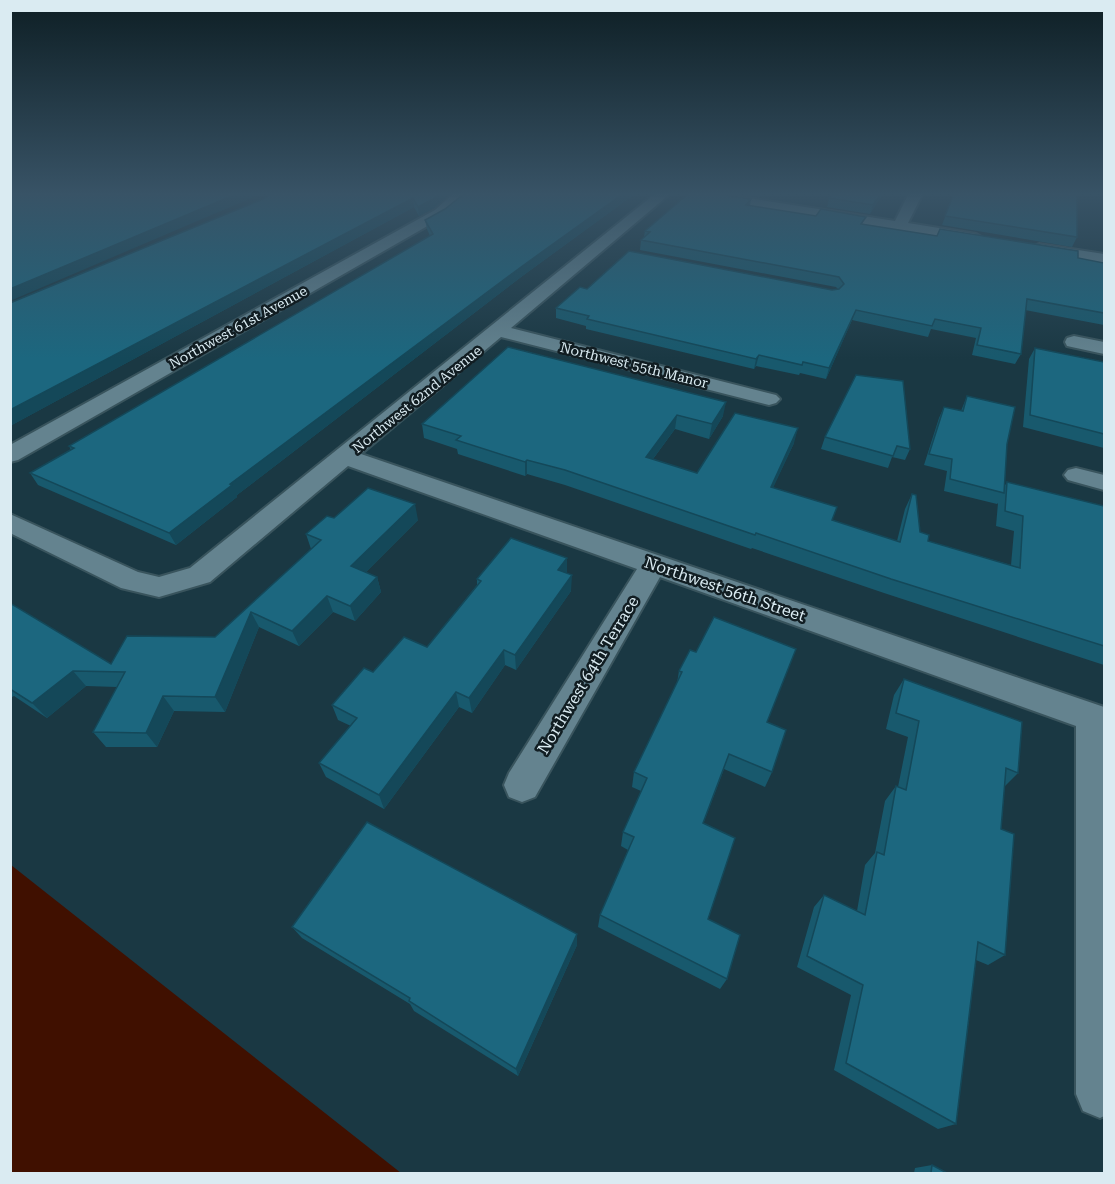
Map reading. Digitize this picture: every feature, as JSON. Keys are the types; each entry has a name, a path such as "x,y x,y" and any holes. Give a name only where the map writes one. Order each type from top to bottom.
{"street":[{"name":"Northwest 61st Avenue","path":"10,455 377,248"},
{"name":"Northwest 62nd Avenue","path":"10,522 131,581 159,587 200,575 598,248"},
{"path":"599,248 621,252"},
{"path":"1038,248 1104,260"},
{"name":"Northwest 55th Manor","path":"499,331 769,399"},
{"path":"1074,342 1104,348"},
{"name":"Northwest 56th Street","path":"346,457 1099,719"},
{"path":"1076,475 1104,483"},
{"name":"Northwest 64th Terrace","path":"522,785 654,564"},
{"path":"1099,719 1100,1094"}],"shaded area":[{"path":"11,865 401,1173 11,1173"}],"building":[{"path":"10,248 107,248 10,289"},
{"path":"143,248 317,248 10,410 10,303"},
{"path":"409,248 547,248 230,484 232,485 169,533 30,473 74,448 69,446"},
{"path":"685,248 1061,248 1078,251 1078,258 1104,263 1104,313 1027,299 1021,354 977,345 981,328 935,319 932,326 856,310 829,368 803,362 802,365 759,355 756,359 587,319 589,316 556,308 580,287 587,289 629,251 832,290 839,289 844,284 839,277"},
{"path":"508,347 726,402 712,424 677,415 646,457 697,473 735,413 798,428 771,487 837,507 832,520 900,542 912,494 916,495 920,532 929,535 928,541 1020,568 1023,516 1005,511 1007,482 1104,506 1104,646 891,579 756,533 755,535 565,470 527,460 525,462 456,440 461,436 422,424"},
{"path":"1035,348 1104,362 1104,434 1030,415"},
{"path":"856,375 903,381 910,449 897,446 893,456 825,437"},
{"path":"967,396 1015,407 1007,444 1004,493 950,479 952,459 929,454 944,407 963,411"},
{"path":"368,488 415,504 351,566 377,577 350,606 327,596 292,631 251,612 215,697 163,696 146,733 93,732 125,672 73,671 32,703 10,689 10,603 111,664 127,636 215,637 321,540 306,534 327,516 334,518"},
{"path":"511,538 567,558 558,570 572,575 515,655 504,650 469,698 456,692 379,795 319,763 357,718 332,705 364,668 373,672 404,637 427,647 481,581 477,579"},
{"path":"714,617 796,649 767,722 786,730 772,772 729,754 703,823 735,838 708,919 740,935 727,979 600,915 634,837 623,832 647,778 634,772 682,672 679,671 690,650 696,652"},
{"path":"904,679 1022,722 1018,773 1006,768 1001,829 1014,834 1005,955 978,942 956,1124 846,1063 863,985 807,956 824,895 865,915 877,852 884,855 896,786 906,790 919,721 896,713"},
{"path":"367,822 577,934 516,1069 409,1001 410,998 292,927"},
{"path":"932,1165 947,1173 931,1173"}]}
